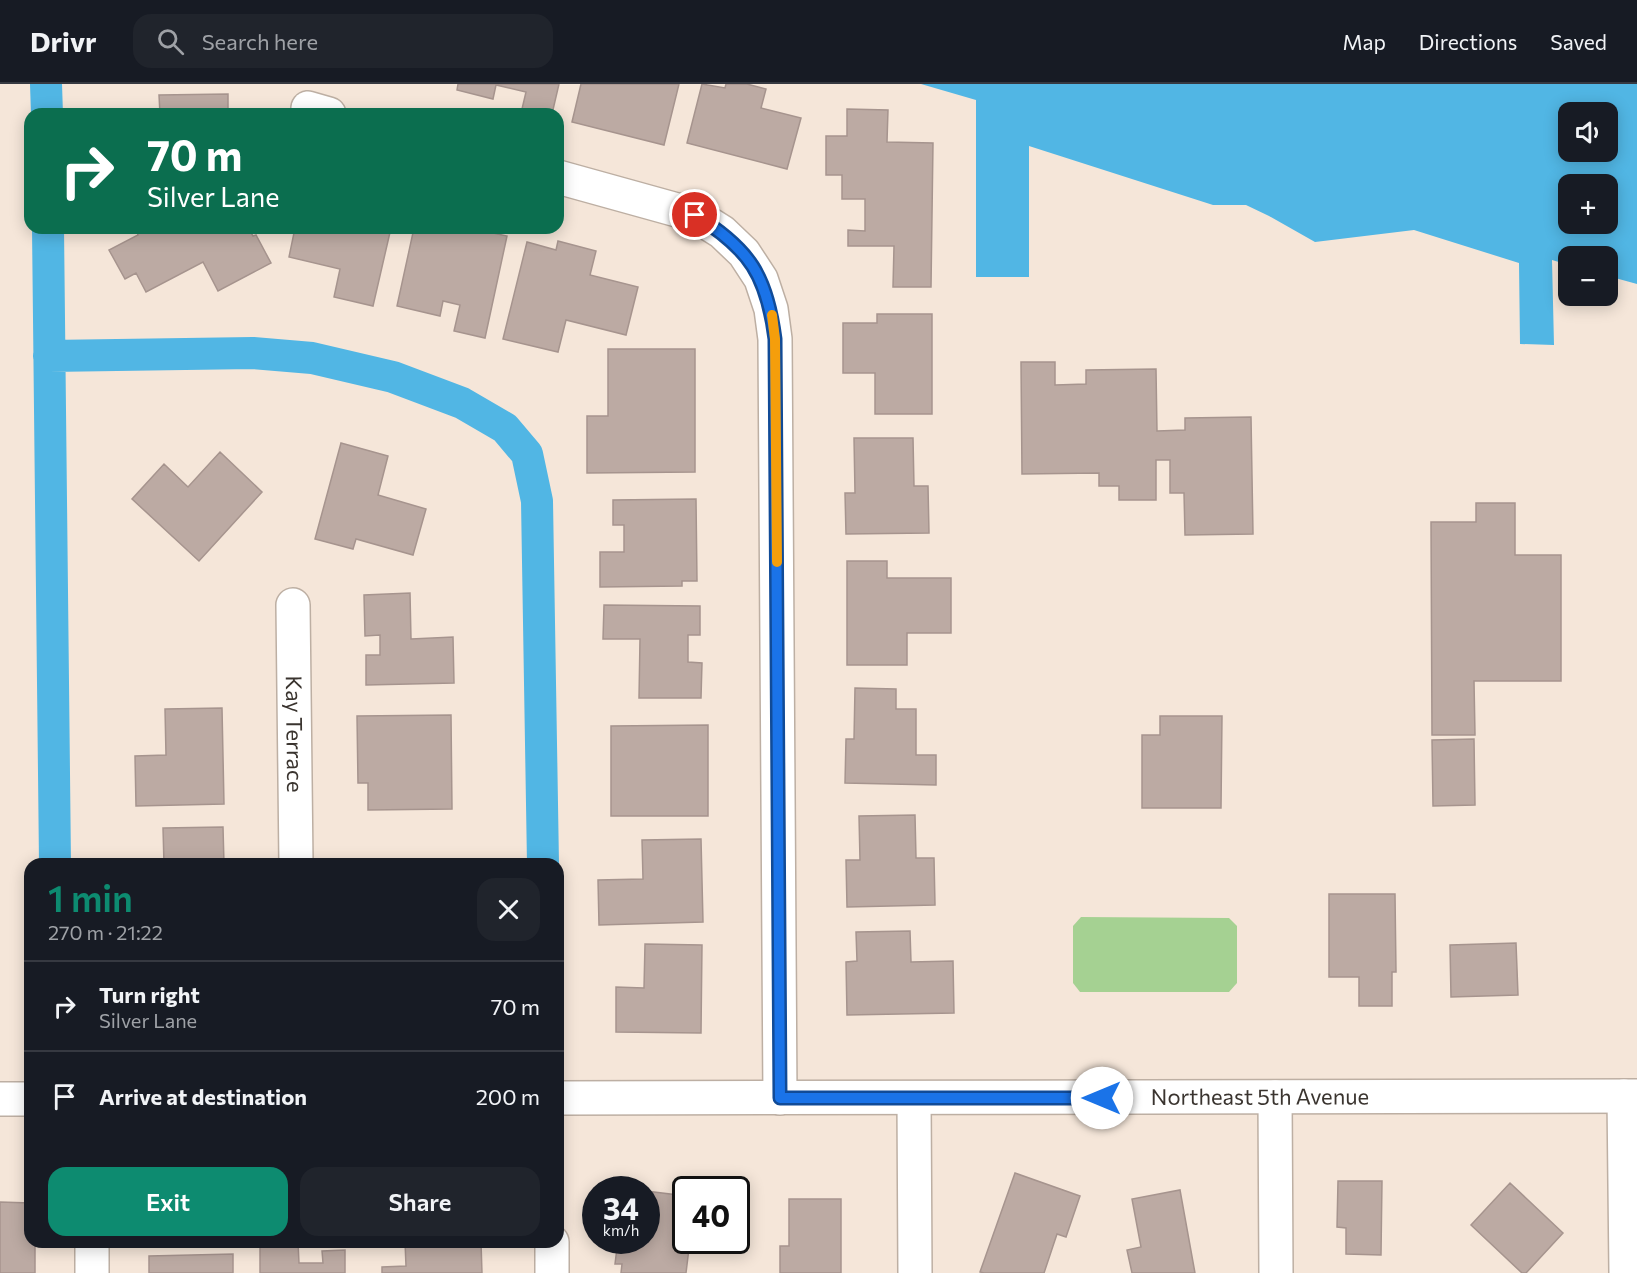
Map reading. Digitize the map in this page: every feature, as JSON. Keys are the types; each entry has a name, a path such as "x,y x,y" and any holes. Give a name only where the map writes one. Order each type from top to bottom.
{"street":[{"path":"564,179 695,215 722,232 744,253 761,279 771,309 775,351 780,1098"},
{"name":"Kay Terrace","path":"292,605 296,858"},
{"path":"1626,1273 1631,1096"},
{"name":"Northeast 5th Avenue","path":"564,1098 1631,1096"},
{"path":"1275,1097 1276,1273"},
{"path":"914,1098 915,1273"},
{"path":"0,1099 24,1099"},
{"path":"92,1248 92,1273"},
{"path":"552,1248 552,1273"}],"green space":[{"path":"1081,917 1229,918 1237,926 1237,983 1229,992 1080,992 1073,983 1073,926"}],"water":[{"path":"921,84 1637,84 1637,284 1618,279 1618,246 1558,246 1558,262 1552,260 1554,345 1520,344 1519,263 1414,230 1315,242 1246,205 1213,205 1029,146 1029,277 976,277 976,100"}],"building":[{"path":"458,84 559,84 553,108 522,108 526,92 496,85 493,99 457,90"},
{"path":"581,84 679,84 664,145 572,122"},
{"path":"702,84 725,88 726,84 747,84 766,89 761,108 801,118 787,169 687,143"},
{"path":"228,94 228,108 160,108 159,95"},
{"path":"847,109 888,110 887,142 933,143 931,287 893,287 894,246 848,246 848,230 865,231 865,199 842,199 842,175 826,175 826,136 847,136"},
{"path":"252,234 256,235 271,263 218,291 203,262 146,292 136,273 125,279 109,250 138,235"},
{"path":"294,234 390,234 373,306 334,297 340,269 289,257"},
{"path":"413,234 498,234 507,236 485,338 454,331 460,305 443,301 440,316 397,306"},
{"path":"558,241 596,251 590,275 638,287 626,335 566,320 558,352 503,339 527,242 556,250"},
{"path":"877,314 932,314 932,414 875,414 875,373 843,373 843,323 877,323"},
{"path":"608,349 695,349 695,472 587,473 587,416 608,416"},
{"path":"1021,362 1055,362 1055,385 1086,384 1086,370 1156,369 1157,431 1185,430 1185,418 1251,417 1253,534 1185,535 1184,493 1170,493 1170,460 1156,460 1156,500 1119,500 1119,486 1099,486 1099,473 1022,474"},
{"path":"854,438 913,438 914,486 928,486 929,533 846,534 845,493 855,493"},
{"path":"341,443 388,456 378,495 426,509 413,555 356,539 353,549 315,539"},
{"path":"220,452 262,492 199,561 132,499 164,464 188,487"},
{"path":"696,499 697,581 682,581 682,586 600,587 600,552 624,552 624,525 613,525 613,500"},
{"path":"1476,503 1515,503 1515,555 1561,555 1561,681 1474,681 1475,735 1432,735 1431,522 1476,522"},
{"path":"847,561 887,561 887,578 951,578 951,633 907,633 907,665 847,665"},
{"path":"410,593 411,639 453,637 454,683 366,685 366,655 380,655 380,635 365,636 364,595"},
{"path":"604,605 700,606 700,635 688,635 688,662 702,663 701,698 639,698 640,639 603,639"},
{"path":"855,688 896,689 896,709 916,709 916,755 936,755 936,785 845,783 846,739 854,739"},
{"path":"222,708 224,804 136,806 135,756 166,755 165,709"},
{"path":"451,715 452,809 368,810 368,783 358,783 357,716"},
{"path":"1160,716 1222,716 1221,808 1142,808 1142,735 1160,735"},
{"path":"708,725 708,816 611,816 611,726"},
{"path":"1474,739 1475,805 1433,806 1432,740"},
{"path":"915,815 916,858 934,858 935,905 847,907 846,860 860,860 859,816"},
{"path":"223,827 224,858 164,858 163,828"},
{"path":"701,839 703,922 599,925 598,880 643,879 642,840"},
{"path":"1329,894 1395,894 1396,972 1392,972 1392,1006 1359,1006 1359,977 1329,977"},
{"path":"910,931 911,962 953,961 954,1013 847,1015 846,962 857,961 856,932"},
{"path":"1516,943 1518,995 1451,997 1450,945"},
{"path":"645,944 702,945 701,1033 616,1032 616,987 644,988"},
{"path":"1015,1173 1080,1196 1066,1237 1057,1234 1044,1273 980,1272"},
{"path":"1338,1181 1382,1181 1381,1255 1346,1254 1346,1228 1337,1227"},
{"path":"1510,1183 1563,1233 1526,1273 1522,1273 1471,1225"},
{"path":"1180,1190 1195,1273 1132,1273 1127,1250 1141,1247 1132,1199"},
{"path":"660,1193 672,1194 672,1254 688,1254 686,1273 621,1273 622,1264 615,1264 616,1254 660,1254"},
{"path":"789,1199 841,1199 841,1273 780,1273 780,1246 789,1246"},
{"path":"0,1202 24,1203 24,1248 35,1248 35,1273 0,1273"},
{"path":"260,1248 298,1248 299,1263 323,1263 322,1251 345,1250 345,1273 260,1273"},
{"path":"405,1248 481,1248 482,1273 382,1273 382,1267 406,1266"},
{"path":"233,1254 233,1273 149,1273 149,1256"}],"waterway":[{"path":"46,84 47,108"},
{"path":"48,234 55,858"},
{"path":"49,356 253,353 312,358 393,377 462,403 505,428 527,454 537,501 543,858"}],"slow traffic":[{"path":"772,315 775,339 777,562"}],"route":[{"path":"695,215 722,232 744,253 761,279 771,309 775,339 780,1098 1102,1098"}]}
